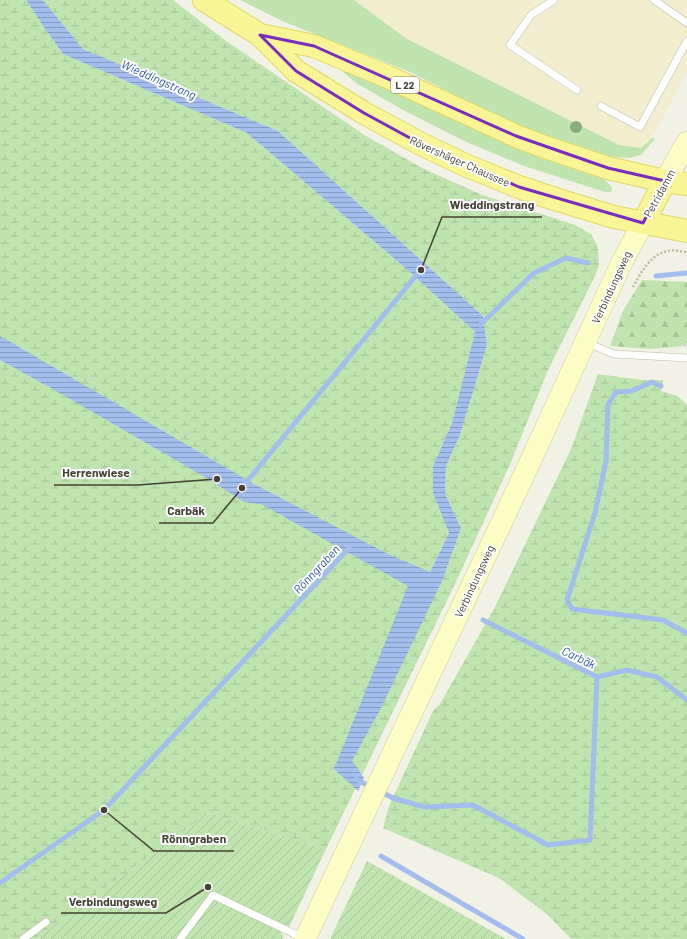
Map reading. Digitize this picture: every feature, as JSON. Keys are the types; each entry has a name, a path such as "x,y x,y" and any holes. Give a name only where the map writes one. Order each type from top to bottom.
{"main road":[{"name":"Rövershäger Chaussee","path":"204,0 260,35 296,71 364,114 421,144 465,165 519,187 588,210 643,223 687,231"},
{"name":"Rövershäger Chaussee","path":"260,35 314,46 388,77 516,136 538,144 608,168 665,181 687,184"},
{"name":"Petridamm","path":"643,223 687,142"},
{"name":"Verbindungsweg","path":"306,939 524,475 622,262 643,223"}],"lane":[{"path":"554,0 531,15 510,45 577,90"},
{"path":"654,0 687,23"},
{"path":"601,106 640,127 687,41"},
{"path":"585,342 614,354 687,358"},
{"path":"180,939 213,895 306,939"},
{"path":"23,939 46,922"}],"highlighted area":[{"path":"260,35 314,46 516,136 608,168 665,181 643,223 519,187 421,144 364,113 296,71"}],"shaded area":[{"path":"354,0 687,0 687,73 652,138 641,148 619,145 407,39"}],"green space":[{"path":"0,0 26,0 63,54 247,133 410,272 475,332 452,423 433,466 433,493 449,533 430,572 443,579 461,528 445,494 446,466 460,435 487,345 483,316 278,131 83,49 43,0 173,0 226,41 366,136 422,168 482,195 575,225 591,234 598,247 599,265 548,370 511,462 453,588 326,849 209,813 35,939 0,939"},
{"path":"240,0 354,0 407,39 619,145 641,148 652,138 655,139 641,155 630,158 602,156 505,120 410,72 282,21"},
{"path":"344,67 597,175 607,182 612,188 611,192 605,192 524,166 464,141 401,109 356,83 343,72"},
{"path":"642,280 687,282 687,342 685,346 650,349 610,346 623,311"},
{"path":"598,374 642,380 663,380 661,391 678,396 687,405 687,939 571,939 548,915 499,878 383,828 389,806 433,711 440,704 495,607 571,449"},
{"path":"209,813 326,849 289,927 286,925 281,934 284,935 282,939 35,939"},
{"path":"367,861 506,939 330,939"}],"water":[{"path":"26,0 43,0 83,49 278,131 483,316 487,345 460,435 446,466 445,494 461,528 443,579 381,708 352,761 364,778 358,791 334,769 408,586 261,504 244,502 205,477 0,360 0,336 254,484 388,554 430,572 449,533 433,493 433,466 452,423 475,332 410,272 247,133 63,54"}],"waterway":[{"path":"480,325 534,273 566,258 588,263"},
{"path":"244,485 419,272"},
{"path":"656,276 687,273"},
{"path":"661,386 652,382 632,391 616,392 608,405 606,461 595,513 567,600 572,609 663,620 687,633"},
{"name":"Rönngraben","path":"0,883 104,810 350,547"},
{"name":"Carbäk","path":"483,620 597,677 627,670 657,677 687,700"},
{"path":"379,791 393,798 424,807 473,805 548,845 590,840 597,677"},
{"path":"356,779 372,788"},
{"path":"381,856 523,939"}],"place":[{"name":"Wieddingstrang","path":"421,270"},
{"name":"Herrenwiese","path":"217,479"},
{"name":"Carbäk","path":"242,488"},
{"name":"Rönngraben","path":"104,810"},
{"name":"Verbindungsweg","path":"208,887"}]}
